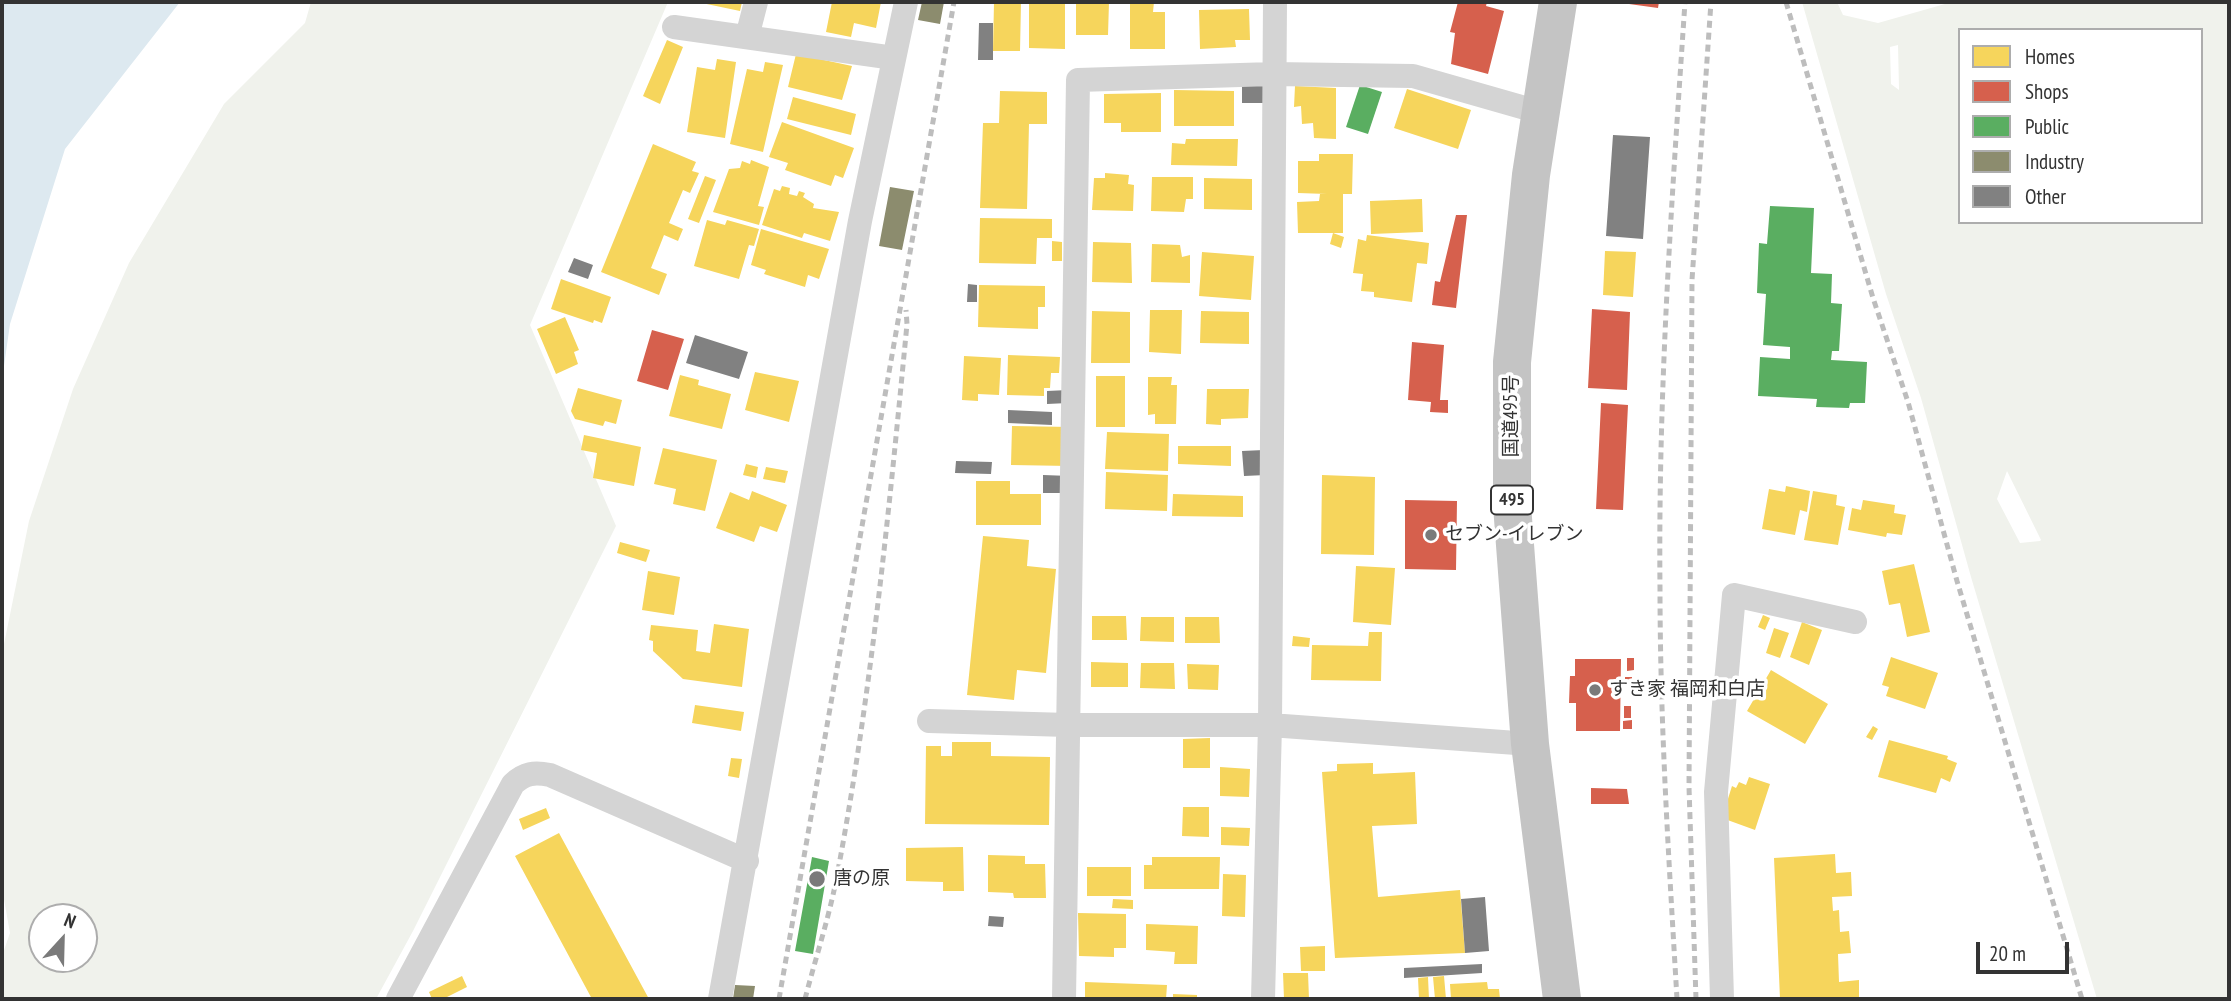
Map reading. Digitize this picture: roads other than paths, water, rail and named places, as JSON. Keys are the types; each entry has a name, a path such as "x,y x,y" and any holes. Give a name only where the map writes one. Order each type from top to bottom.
{"highway":[{"name":"国道495号","path":"1558,2 1539,113 1512,362 1512,505 1530,744 1562,999"}],"street":[{"path":"747,37 756,2"},
{"path":"720,999 747,861 860,221 906,2"},
{"path":"1263,999 1270,724 1275,2"},
{"path":"674,27 894,58"},
{"path":"1064,999 1077,80 1273,74 1413,76 1539,113"},
{"path":"1722,999 1716,792 1734,595 1854,622"},
{"path":"929,721 1068,725 1270,724 1530,744"},
{"path":"398,999 513,785 522,776 537,773 550,775 747,861"}],"railway":[{"path":"779,999 954,2"},
{"path":"1677,999 1663,742 1660,515 1667,294 1685,2"},
{"path":"1696,999 1689,787 1692,280 1711,2"},
{"path":"1786,2 1873,298 1908,402 1957,581 2082,999"},
{"path":"805,999 836,881 859,743 886,534 907,324 906,310"}],"place":[{"name":"セブン-イレブン","path":"1431,535"},
{"name":"すき家 福岡和白店","path":"1595,690"},
{"name":"唐の原","path":"817,879"}]}
